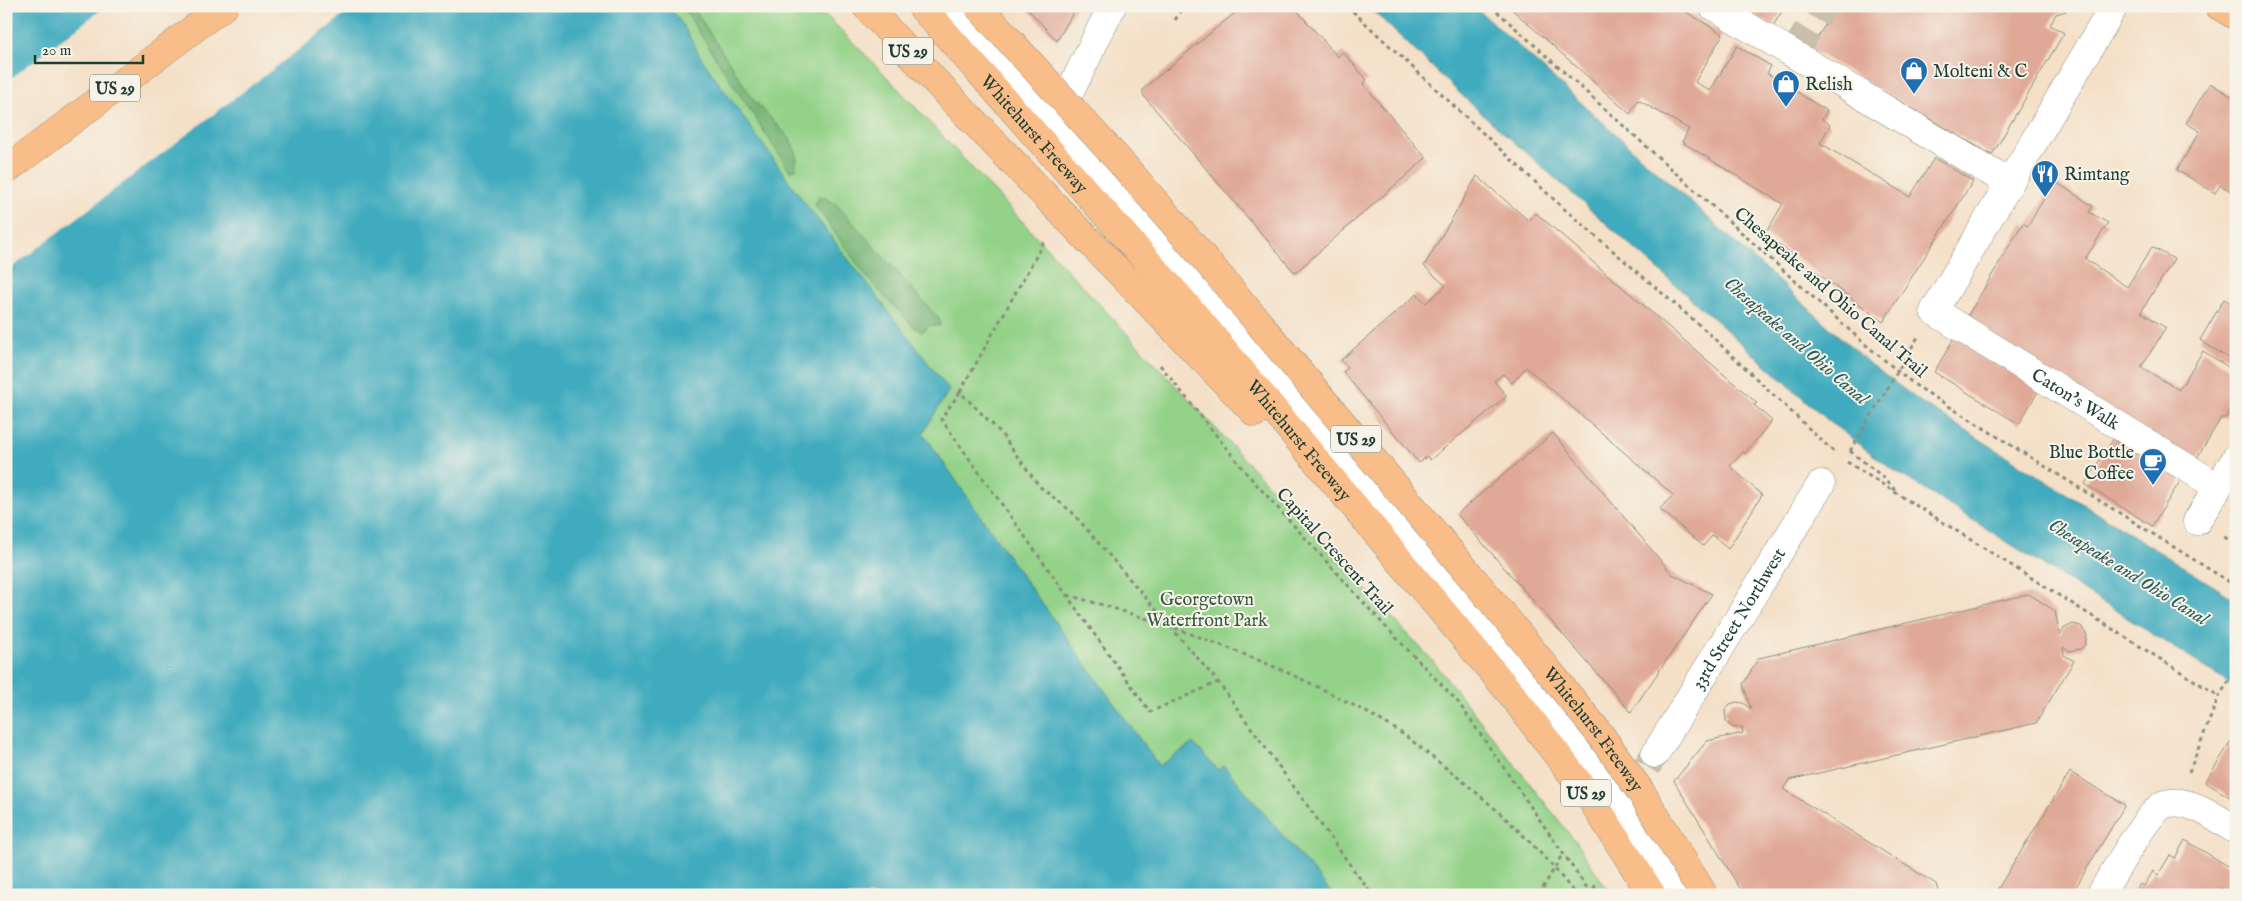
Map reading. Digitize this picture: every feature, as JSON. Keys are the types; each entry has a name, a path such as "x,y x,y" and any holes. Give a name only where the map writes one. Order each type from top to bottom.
{"main road":[{"name":"US 29","path":"6,170 224,6"},
{"name":"US 29","path":"866,6 949,96 1398,562"},
{"name":"Whitehurst Freeway","path":"921,6 1193,314 1398,562 1512,695 1593,802 1652,895"},
{"name":"Whitehurst Freeway","path":"978,6 1124,166 1192,244 1500,610 1599,733 1630,778 1704,895"},
{"path":"2219,6 2236,16"}],"street":[{"path":"945,6 1053,125 1482,620 1624,802 1681,895"},
{"path":"1053,125 1112,6"},
{"path":"1713,6 2009,183 2114,6"},
{"name":"Caton's Walk","path":"2009,183 1934,311 2218,487"},
{"path":"2197,521 2236,458"},
{"name":"33rd Street Northwest","path":"1655,754 1821,484"},
{"path":"2100,895 2145,824 2154,812 2165,804 2179,803 2205,811 2236,830"}],"path":[{"path":"1175,20 1184,6"},
{"path":"1347,6 1555,201 1705,330 1841,458 2219,696"},
{"name":"Chesapeake and Ohio Canal Trail","path":"1491,6 1866,345 1915,385 2236,586"},
{"path":"1046,237 960,392 941,419 1150,712 1218,682"},
{"path":"1902,497 1883,477 1850,450 1918,337"},
{"name":"Capital Crescent Trail","path":"1156,360 1248,475 1385,626 1458,702 1591,894"},
{"path":"960,392 1000,432 1039,486 1072,512 1218,682 1372,895"},
{"path":"1068,595 1129,612 1175,630 1250,655 1396,730 1480,794 1555,868 1576,895"},
{"path":"2188,774 2219,696 2236,672"},
{"path":"1539,895 1563,853"},
{"path":"1591,894 1596,885"}],"green space":[{"name":"Georgetown Waterfront Park","path":"669,6 817,6 888,78 1432,660 1575,841 1611,895 1333,895 1224,766 1218,770 1193,743 1159,766 1022,576 923,433 949,390 801,198 703,61 682,24"},
{"path":"682,6 692,6 754,100 790,139 797,154 796,169 790,171"},
{"path":"820,195 836,204 939,319 940,326 930,325 922,332 914,327 869,280 815,205"}],"water":[{"path":"6,6 669,6 682,24 703,61 801,198 949,390 923,433 1022,576 1159,766 1193,743 1218,770 1224,766 1333,895 6,895"},
{"name":"Chesapeake and Ohio Canal","path":"1368,6 1474,6 1871,365 1925,405 2236,600 2236,687 1889,467 1830,422 1469,102"}],"pier":[{"path":"106,6 356,6 6,272 6,82"}],"building":[{"path":"1025,6 1077,6 1057,41"},
{"path":"1243,6 1293,6 1338,57 1343,52 1367,80 1363,84 1426,158 1295,273 1143,95 1143,89"},
{"path":"1508,6 1676,6 1723,34 1695,82 1710,91 1737,46 1771,66 1767,73 1827,111 1822,119 1830,125 1820,143 1910,197 1934,158 1973,181 1883,322 1765,234 1783,204 1682,142 1689,129 1638,100 1630,114"},
{"path":"1740,6 1785,6 1773,26"},
{"path":"1836,6 2064,6 2066,11 2056,14 2050,25 2064,33 1992,155 1811,49"},
{"path":"2210,83 2236,99 2236,194 2220,185 2215,193 2177,170 2200,131 2186,123"},
{"path":"1477,176 1529,221 1536,213 1757,403 1754,405 1772,421 1745,453 1743,452 1730,466 1762,495 1728,549 1713,535 1703,546 1660,509 1673,495 1526,367 1512,383 1503,374 1494,381 1507,396 1430,460 1427,456 1419,463 1343,372 1348,368 1341,360 1417,294 1426,303 1446,286 1424,266"},
{"path":"2054,181 2093,206 2089,212 2108,223 2085,259 2127,287 2152,247 2174,259 2141,312 2166,328 2141,367 2179,390 2203,351 2236,372 2236,401 2225,418 2221,418 2194,463 1964,322 2023,223 2028,226"},
{"path":"2224,299 2236,306 2236,363 2200,340"},
{"path":"1955,337 2040,388 2019,424 1934,372"},
{"path":"1553,433 1672,574 1712,594 1631,712 1457,514"},
{"path":"2117,433 2184,475 2152,526 2085,484"},
{"path":"2029,594 2055,611 2060,635 2063,629 2073,624 2081,626 2087,635 2085,645 2080,649 2069,651 2063,647 2064,655 2074,661 2036,723 1789,780 1783,789 1936,884 1939,895 1744,895 1674,781 1707,741 1743,733 1742,727 1733,728 1726,721 1725,710 1730,704 1736,702 1743,703 1751,709 1743,684 1759,658"},
{"path":"2236,734 2236,801 2205,782"},
{"path":"2070,772 2125,805 2071,895 1994,895"},
{"path":"2185,840 2236,871 2226,891 2221,888 2217,895 2133,895 2140,884 2144,886 2153,871 2158,875 2170,855 2175,858"}],"tunnel":[{"path":"1793,54 1823,6"},
{"path":"1624,802 1655,754"}],"place":[{"name":"Molteni & C","path":"1914,95"},
{"name":"Relish","path":"1786,108"},
{"name":"Rimtang","path":"2045,198"},
{"name":"Blue Bottle Coffee","path":"2153,486"}]}
